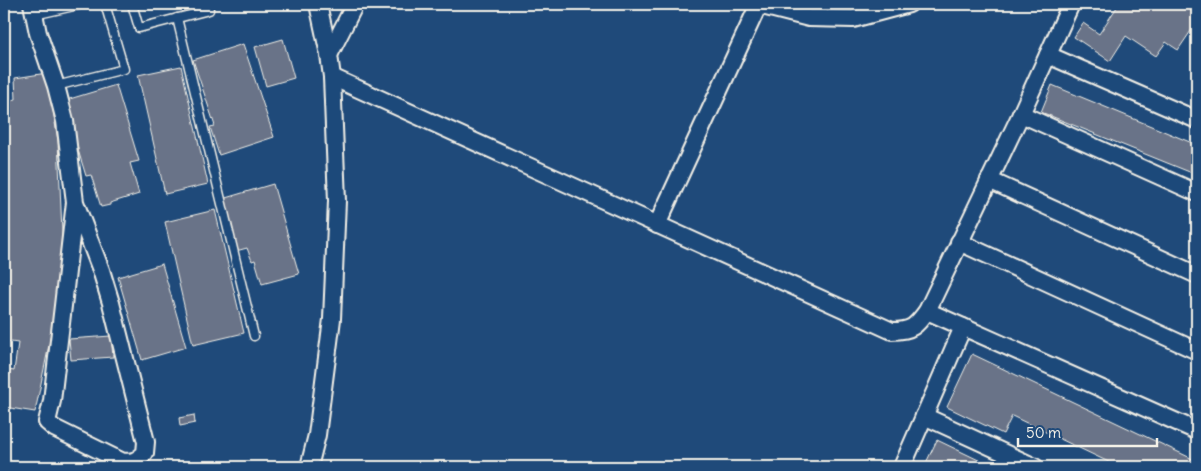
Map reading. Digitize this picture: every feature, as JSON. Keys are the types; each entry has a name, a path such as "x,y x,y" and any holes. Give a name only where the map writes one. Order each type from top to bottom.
{"street":[{"path":"309,467 317,435 332,320 337,202 332,77 318,4"},
{"path":"329,55 355,4"},
{"path":"657,224 757,4 809,18 853,19 909,4"},
{"path":"332,77 892,331 903,331 916,326 927,311 1071,4"},
{"path":"33,10 38,33 56,86 65,121 76,202 111,303 146,442 145,453 138,460 131,463 121,461 54,428 46,422 52,400 76,202"},
{"path":"1048,55 1197,120"},
{"path":"1021,114 1197,192"},
{"path":"989,180 1197,274"},
{"path":"959,242 1197,351"},
{"path":"927,311 1197,431"},
{"path":"902,467 963,327"},
{"path":"924,416 1035,467"}],"lane":[{"path":"33,10 83,4"},
{"path":"56,86 124,69 106,4"},
{"path":"132,4 139,28 209,10 208,4"},
{"path":"177,18 254,336"}],"building":[{"path":"1119,4 1197,4 1197,22 1178,50 1166,42 1156,56 1126,36 1110,61 1074,37 1083,23 1099,34"},
{"path":"283,39 294,78 266,86 255,47"},
{"path":"243,44 274,137 219,155 210,127 215,126 193,60"},
{"path":"181,66 208,184 165,194 138,75"},
{"path":"47,73 58,141 62,232 60,285 35,412 4,407 4,369 14,371 18,343 4,341 4,101 16,99 15,78"},
{"path":"116,85 139,161 130,163 139,194 101,207 91,175 86,176 63,101"},
{"path":"1052,85 1197,145 1197,175 1041,112"},
{"path":"273,184 299,274 262,284 255,260 252,261 247,248 236,251 222,199"},
{"path":"215,210 244,333 193,345 165,222"},
{"path":"162,264 186,347 142,360 118,277"},
{"path":"111,336 113,357 71,360 69,339"},
{"path":"972,354 1197,461 1197,467 1119,467 1012,416 1003,434 947,407"},
{"path":"194,415 195,423 180,426 179,418"},
{"path":"937,440 991,466 924,467"}]}
